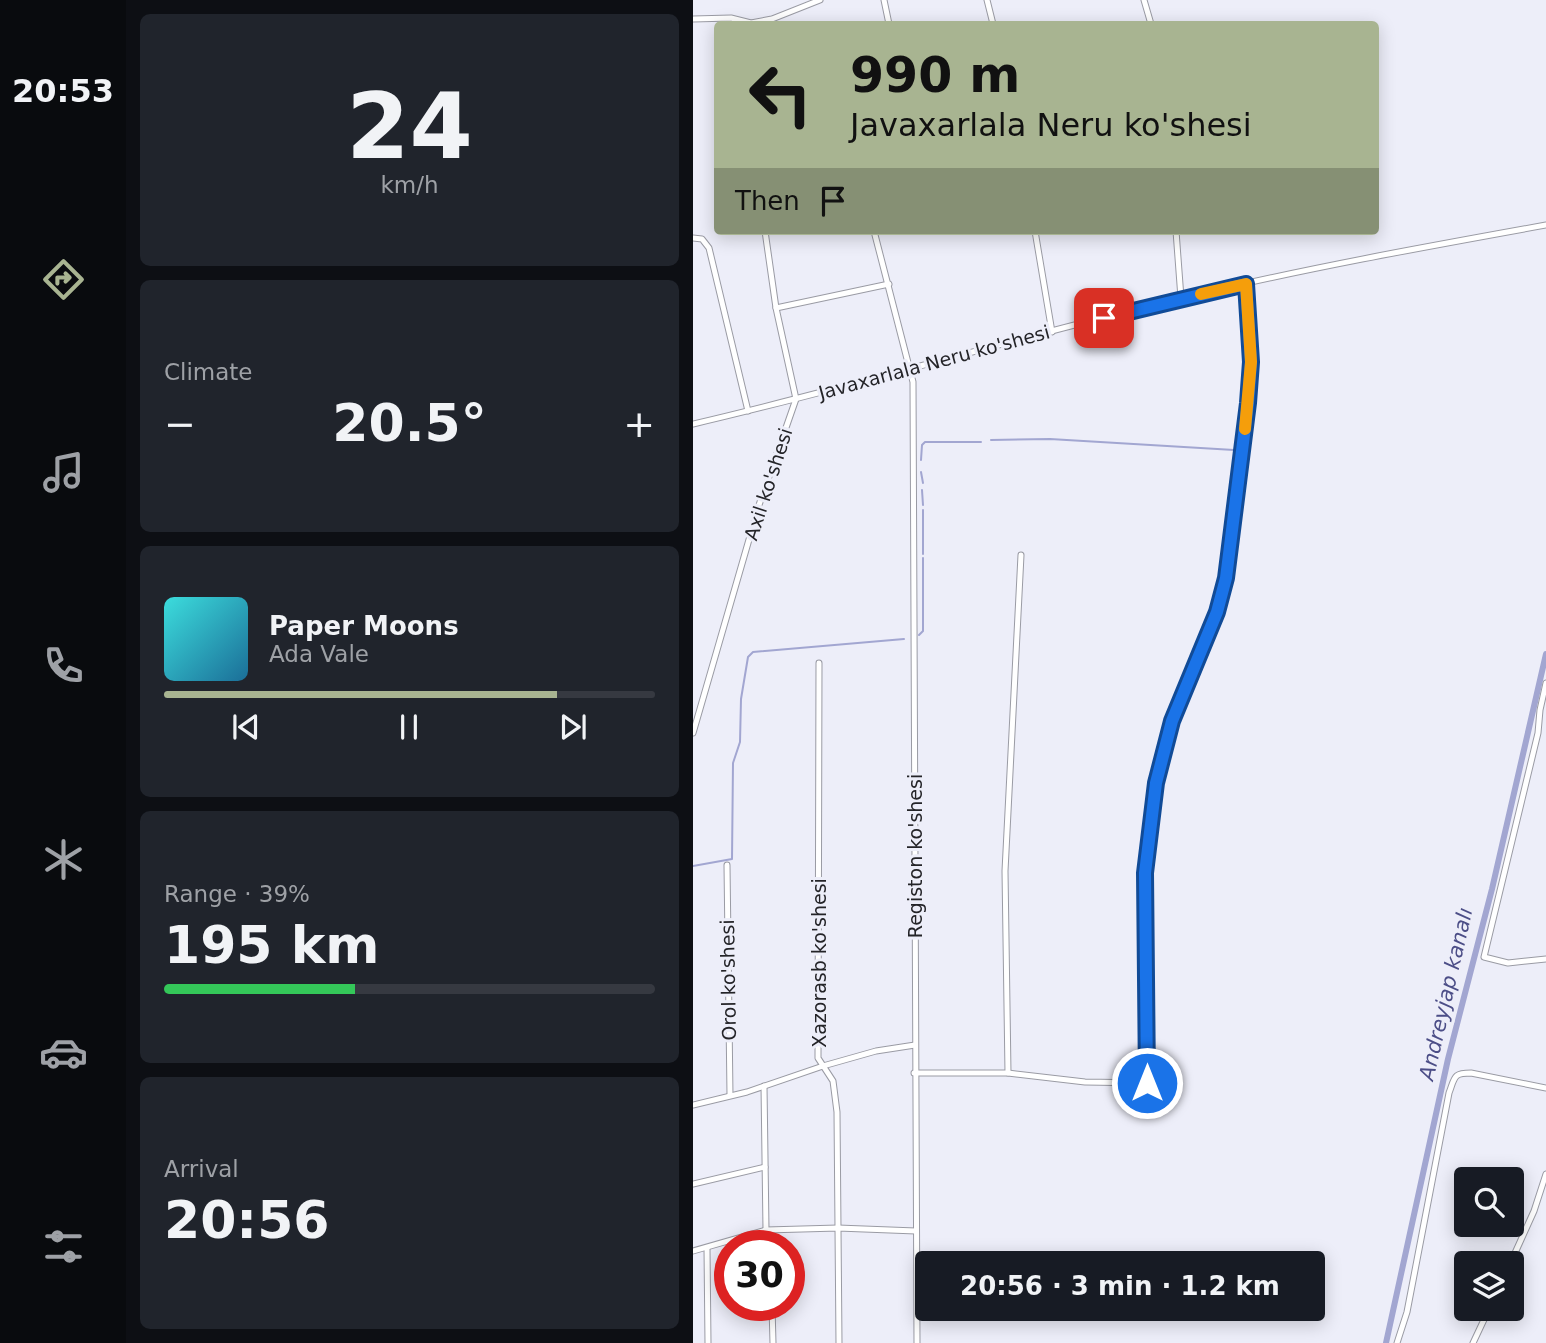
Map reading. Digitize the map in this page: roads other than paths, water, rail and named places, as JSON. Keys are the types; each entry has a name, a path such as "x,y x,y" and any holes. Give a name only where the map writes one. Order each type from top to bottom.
{"street":[{"path":"764,21 820,0"},
{"path":"884,0 888,21"},
{"path":"987,0 992,21"},
{"path":"1144,0 1150,21"},
{"path":"693,19 731,18 741,21"},
{"name":"Javaxarlala Neru ko'shesi","path":"693,424 1181,298 1546,225"},
{"path":"766,235 776,308 796,399"},
{"name":"Registon ko'shesi","path":"875,235 913,382 917,1343"},
{"path":"1036,235 1052,332"},
{"path":"1176,235 1181,298"},
{"path":"693,238 702,239 709,248 748,411"},
{"path":"776,308 889,284"},
{"path":"914,1073 1009,1073 1085,1082 1147,1083 1145,873 1156,783 1172,721 1217,612 1226,578 1251,362 1246,284"},
{"name":"Axil ko'shesi","path":"693,733 759,505 796,399"},
{"path":"1009,1073 1005,871 1021,555"},
{"name":"Xazorasb ko'shesi","path":"819,663 818,1058 832,1081 837,1112 839,1343"},
{"path":"1546,683 1538,733 1484,957 1508,963 1546,959"},
{"name":"Orol ko'shesi","path":"727,865 730,1095"},
{"path":"693,1105 876,1051 915,1045"},
{"path":"1397,1343 1407,1312 1454,1077 1460,1073 1471,1073 1546,1088"},
{"path":"764,1086 766,1230 838,1228 916,1231"},
{"path":"693,1184 765,1167"},
{"path":"1516,1251 1534,1211 1546,1174"},
{"path":"693,1251 714,1246"},
{"path":"707,1248 708,1343"},
{"path":"772,1321 773,1343"},
{"path":"1473,1343 1483,1321"}],"waterway":[{"path":"991,440 1050,439 1234,450"},
{"path":"921,460 922,445 925,442 981,442"},
{"path":"921,472 923,483"},
{"path":"922,490 923,505"},
{"path":"923,510 923,554"},
{"path":"919,635 923,631 923,558"},
{"path":"693,866 732,859 733,763 740,742 741,699 748,657 753,652 904,639"},
{"name":"Andreyjap kanalı","path":"1386,1343 1448,1059 1492,889 1546,654"}]}
